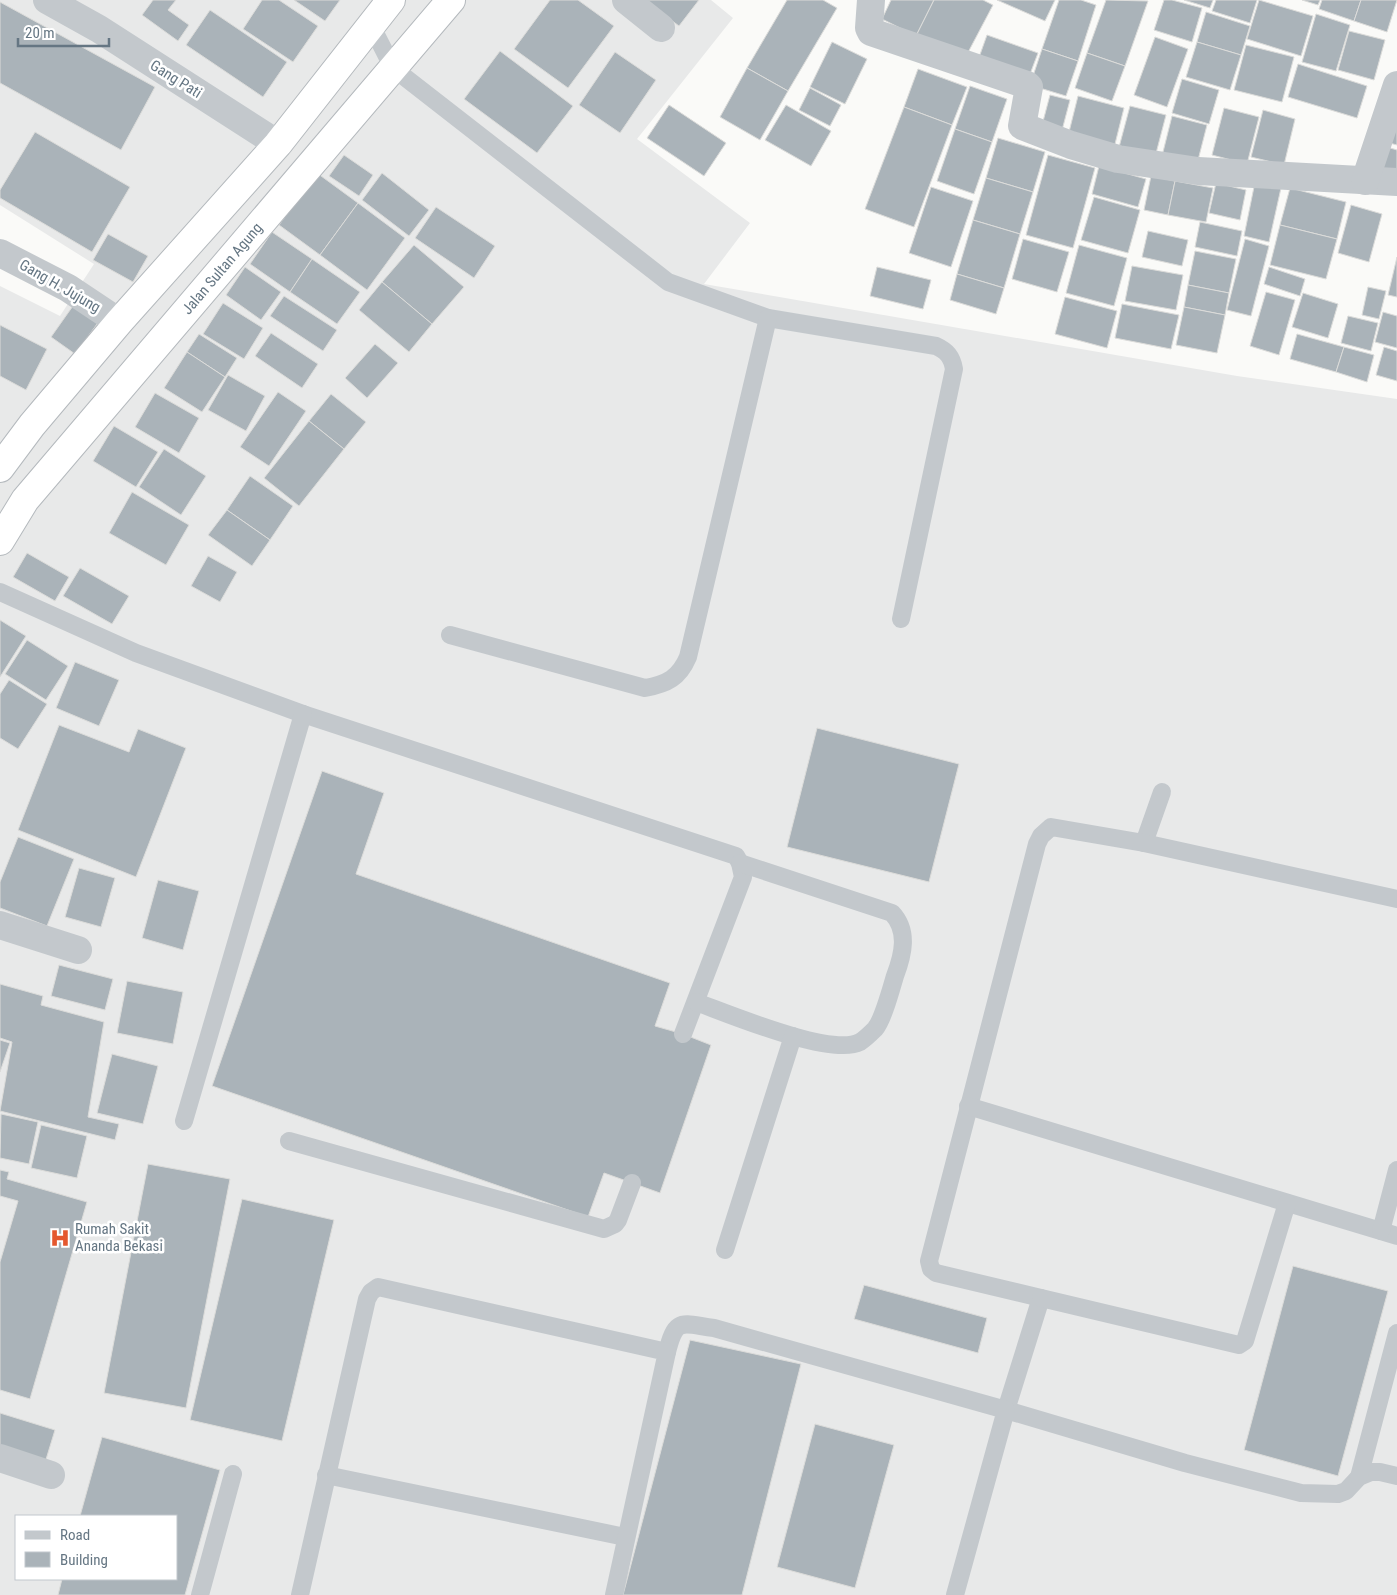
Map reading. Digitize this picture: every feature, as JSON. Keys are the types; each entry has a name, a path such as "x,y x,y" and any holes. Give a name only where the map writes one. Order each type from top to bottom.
{"highway":[{"path":"0,468 32,426 119,322 278,144 391,0"},
{"name":"Jalan Sultan Agung","path":"0,540 25,500 452,0"}],"street":[{"name":"Gang Pati","path":"47,0 99,28 278,144"},
{"path":"626,0 661,28"},
{"path":"871,0 871,32 1027,85 1029,87 1022,126 1053,138 1118,159 1198,171 1397,182"},
{"path":"1364,181 1397,85"},
{"name":"Gang H. Jujung","path":"0,253 68,288 119,322"},
{"path":"0,926 78,950"},
{"path":"0,1458 51,1475"}],"lane":[{"path":"371,25 393,68 426,92 657,276 677,286 768,318 936,346 944,350 953,361 954,369 901,619"},
{"path":"450,635 645,688 662,685 678,675 688,657 768,318"},
{"path":"0,592 136,653 303,714 736,856 740,863 743,877 683,1034"},
{"path":"184,1121 303,714"},
{"path":"1144,843 1162,792"},
{"path":"1287,1203 1245,1341 1239,1345 936,1273 931,1269 930,1253 1041,836 1051,827 1144,843 1397,899"},
{"path":"696,1002 793,1036 831,1045 860,1042 877,1028 899,965 904,934 898,919 892,913 740,863"},
{"path":"725,1250 793,1036"},
{"path":"968,1106 1389,1234 1397,1170"},
{"path":"289,1142 604,1229 618,1220 632,1183"},
{"path":"300,1595 367,1299 370,1292 376,1288 666,1352"},
{"path":"956,1595 1006,1410 1041,1298"},
{"path":"614,1595 666,1352 671,1337 678,1326 684,1324 714,1328 1006,1410 1185,1463 1301,1493 1338,1494 1346,1491 1359,1477 1397,1333"},
{"path":"1359,1477 1380,1472 1397,1476"},
{"path":"200,1595 233,1474"},
{"path":"326,1475 625,1537"}],"shaded area":[{"path":"0,0 711,0 733,18 637,139 750,223 704,284 1237,376 1397,399 1397,1595 0,1595 0,286 60,316 94,264 0,205"}],"building":[{"path":"153,0 176,0 168,10 189,25 178,41 142,15"},
{"path":"262,0 279,0 318,26 293,62 243,29"},
{"path":"294,0 340,0 325,21"},
{"path":"550,0 578,0 614,26 568,88 514,49"},
{"path":"644,0 699,0 679,26"},
{"path":"787,0 823,0 837,8 788,91 747,68"},
{"path":"891,0 934,0 916,36 882,19"},
{"path":"934,0 983,0 993,5 964,60 916,36"},
{"path":"997,0 1055,0 1045,21"},
{"path":"1059,0 1081,0 1096,5 1078,61 1042,49"},
{"path":"1106,0 1148,1 1125,66 1087,53"},
{"path":"1164,0 1172,0 1202,8 1192,42 1154,30"},
{"path":"1184,0 1213,0 1210,8"},
{"path":"1216,0 1257,0 1250,23 1212,11"},
{"path":"1259,0 1313,16 1301,56 1247,39"},
{"path":"1302,0 1320,0 1318,5"},
{"path":"1322,0 1361,0 1354,21 1319,9"},
{"path":"1361,0 1397,0 1387,32 1354,21"},
{"path":"0,2 155,87 121,150 0,83"},
{"path":"210,10 287,62 263,97 186,45"},
{"path":"1206,12 1250,26 1241,55 1197,42"},
{"path":"1316,14 1350,25 1336,71 1302,62"},
{"path":"1349,31 1385,40 1374,80 1338,70"},
{"path":"987,35 1038,53 1027,82 977,63"},
{"path":"1155,37 1188,49 1167,107 1134,95"},
{"path":"832,42 867,59 845,104 810,87"},
{"path":"1197,42 1241,55 1230,90 1186,77"},
{"path":"1246,45 1294,57 1282,102 1234,90"},
{"path":"1042,49 1078,61 1066,96 1030,85"},
{"path":"500,51 573,106 537,153 464,99"},
{"path":"615,52 656,80 620,133 579,105"},
{"path":"1087,53 1125,66 1112,101 1075,88"},
{"path":"1298,64 1367,86 1357,118 1288,97"},
{"path":"747,68 788,91 760,140 720,117"},
{"path":"918,69 967,87 952,125 904,107"},
{"path":"1182,79 1219,90 1209,124 1172,113"},
{"path":"970,86 1007,99 992,142 955,129"},
{"path":"810,88 841,105 830,126 799,110"},
{"path":"1050,95 1070,100 1061,134 1041,129"},
{"path":"1078,96 1124,108 1113,152 1067,140"},
{"path":"669,105 726,143 704,176 647,138"},
{"path":"786,105 831,131 811,166 765,140"},
{"path":"1130,106 1166,115 1154,161 1118,151"},
{"path":"904,107 952,125 914,227 865,209"},
{"path":"1224,108 1259,117 1247,164 1212,155"},
{"path":"1263,110 1295,119 1284,165 1251,157"},
{"path":"1172,116 1207,125 1196,168 1161,160"},
{"path":"1397,128 1397,145 1382,141"},
{"path":"955,129 992,142 974,194 937,181"},
{"path":"35,132 130,187 92,252 0,198 0,190"},
{"path":"998,138 1045,152 1033,192 986,178"},
{"path":"1380,145 1397,150 1397,176 1374,170"},
{"path":"344,155 373,175 359,196 329,176"},
{"path":"1048,155 1095,168 1073,248 1026,235"},
{"path":"1099,166 1146,179 1138,207 1092,194"},
{"path":"317,173 358,203 320,255 279,225"},
{"path":"382,173 429,210 409,236 362,200"},
{"path":"1151,176 1175,181 1168,215 1144,210"},
{"path":"986,178 1033,192 1020,234 973,220"},
{"path":"1175,181 1213,188 1206,222 1168,215"},
{"path":"1255,182 1281,188 1269,242 1244,236"},
{"path":"1216,183 1246,190 1240,220 1209,213"},
{"path":"931,187 973,201 951,267 909,253"},
{"path":"1290,188 1346,202 1337,239 1280,225"},
{"path":"1094,197 1140,210 1128,253 1081,240"},
{"path":"358,203 405,238 367,290 320,255"},
{"path":"1351,205 1382,214 1369,262 1338,253"},
{"path":"436,207 495,246 474,278 415,238"},
{"path":"973,220 1020,234 1004,288 957,274"},
{"path":"1200,222 1242,231 1237,256 1195,247"},
{"path":"1280,225 1337,239 1326,279 1270,265"},
{"path":"1148,231 1188,240 1182,266 1142,257"},
{"path":"272,232 312,259 290,292 250,264"},
{"path":"108,234 148,256 133,282 93,260"},
{"path":"1023,239 1069,252 1057,292 1012,279"},
{"path":"1245,239 1269,246 1251,316 1227,310"},
{"path":"414,245 464,287 432,324 382,282"},
{"path":"1079,245 1127,258 1114,306 1066,293"},
{"path":"1195,251 1236,259 1229,293 1188,285"},
{"path":"1397,257 1397,297 1388,295"},
{"path":"312,259 360,292 337,324 290,292"},
{"path":"1132,266 1183,275 1176,310 1125,301"},
{"path":"245,267 281,292 261,320 226,295"},
{"path":"877,267 931,280 923,309 870,296"},
{"path":"1269,267 1305,279 1300,296 1264,284"},
{"path":"957,274 1004,288 996,314 950,300"},
{"path":"382,282 432,324 409,352 359,310"},
{"path":"1188,285 1229,293 1225,315 1184,307"},
{"path":"1368,287 1386,291 1379,319 1362,315"},
{"path":"1266,292 1295,300 1279,355 1250,346"},
{"path":"1303,293 1338,304 1328,338 1292,327"},
{"path":"284,296 337,330 323,351 270,316"},
{"path":"1065,297 1117,311 1107,348 1055,334"},
{"path":"75,303 100,320 75,354 51,337"},
{"path":"223,303 263,328 244,359 203,334"},
{"path":"1122,304 1179,315 1171,349 1115,338"},
{"path":"1184,307 1225,315 1217,353 1176,345"},
{"path":"1383,312 1397,316 1397,348 1375,342"},
{"path":"1348,316 1378,323 1371,351 1341,343"},
{"path":"0,325 47,349 26,390 0,376"},
{"path":"271,333 318,364 302,388 255,356"},
{"path":"199,334 237,358 225,377 187,352"},
{"path":"1297,334 1344,347 1336,372 1290,359"},
{"path":"375,344 398,363 367,398 345,378"},
{"path":"1344,347 1374,355 1367,382 1336,372"},
{"path":"1384,347 1397,351 1397,381 1376,375"},
{"path":"187,352 225,377 202,412 164,388"},
{"path":"228,375 265,396 246,431 208,410"},
{"path":"278,392 306,411 269,466 240,447"},
{"path":"155,393 199,418 179,453 135,427"},
{"path":"331,394 366,422 344,449 309,421"},
{"path":"309,421 344,449 299,506 264,478"},
{"path":"114,426 158,452 136,487 93,461"},
{"path":"164,449 206,476 181,515 139,487"},
{"path":"250,476 293,506 270,540 227,510"},
{"path":"132,492 189,525 166,565 109,533"},
{"path":"227,510 270,540 252,566 208,535"},
{"path":"27,553 69,577 55,601 13,577"},
{"path":"208,556 237,572 220,602 191,586"},
{"path":"80,568 129,596 112,624 63,596"},
{"path":"0,620 26,636 0,677"},
{"path":"27,640 68,666 46,700 5,674"},
{"path":"75,662 119,680 99,726 56,708"},
{"path":"9,680 47,704 18,749 0,738 0,694"},
{"path":"59,725 129,752 138,729 186,748 136,877 18,830"},
{"path":"817,728 959,764 929,882 787,847"},
{"path":"322,771 384,793 356,874 670,983 655,1026 711,1045 660,1193 604,1173 588,1217 212,1086"},
{"path":"18,837 74,859 47,926 0,908 0,882"},
{"path":"79,868 115,878 101,927 65,917"},
{"path":"158,880 199,891 183,950 142,938"},
{"path":"59,965 113,979 105,1010 51,996"},
{"path":"127,981 183,992 173,1044 117,1033"},
{"path":"0,984 43,996 41,1005 104,1022 88,1117 119,1124 115,1140 0,1111 12,1042 0,1038"},
{"path":"0,1040 10,1043 0,1072"},
{"path":"112,1054 158,1066 143,1124 97,1113"},
{"path":"1,1114 38,1122 29,1164 0,1158"},
{"path":"41,1125 87,1136 77,1178 31,1168"},
{"path":"148,1164 230,1179 186,1408 104,1393"},
{"path":"0,1170 9,1172 7,1179 87,1202 30,1399 0,1390 0,1262 18,1201 0,1196"},
{"path":"242,1199 334,1220 282,1441 190,1420"},
{"path":"1293,1266 1388,1291 1338,1476 1244,1450"},
{"path":"864,1285 987,1318 978,1353 854,1319"},
{"path":"690,1340 801,1364 742,1595 623,1595"},
{"path":"0,1413 55,1430 44,1466 0,1452"},
{"path":"815,1424 894,1445 855,1588 777,1567"},
{"path":"102,1437 220,1470 185,1595 58,1595 62,1580 178,1580 178,1515 80,1515"}],"place":[{"name":"Rumah Sakit Ananda Bekasi","path":"60,1238"}]}
